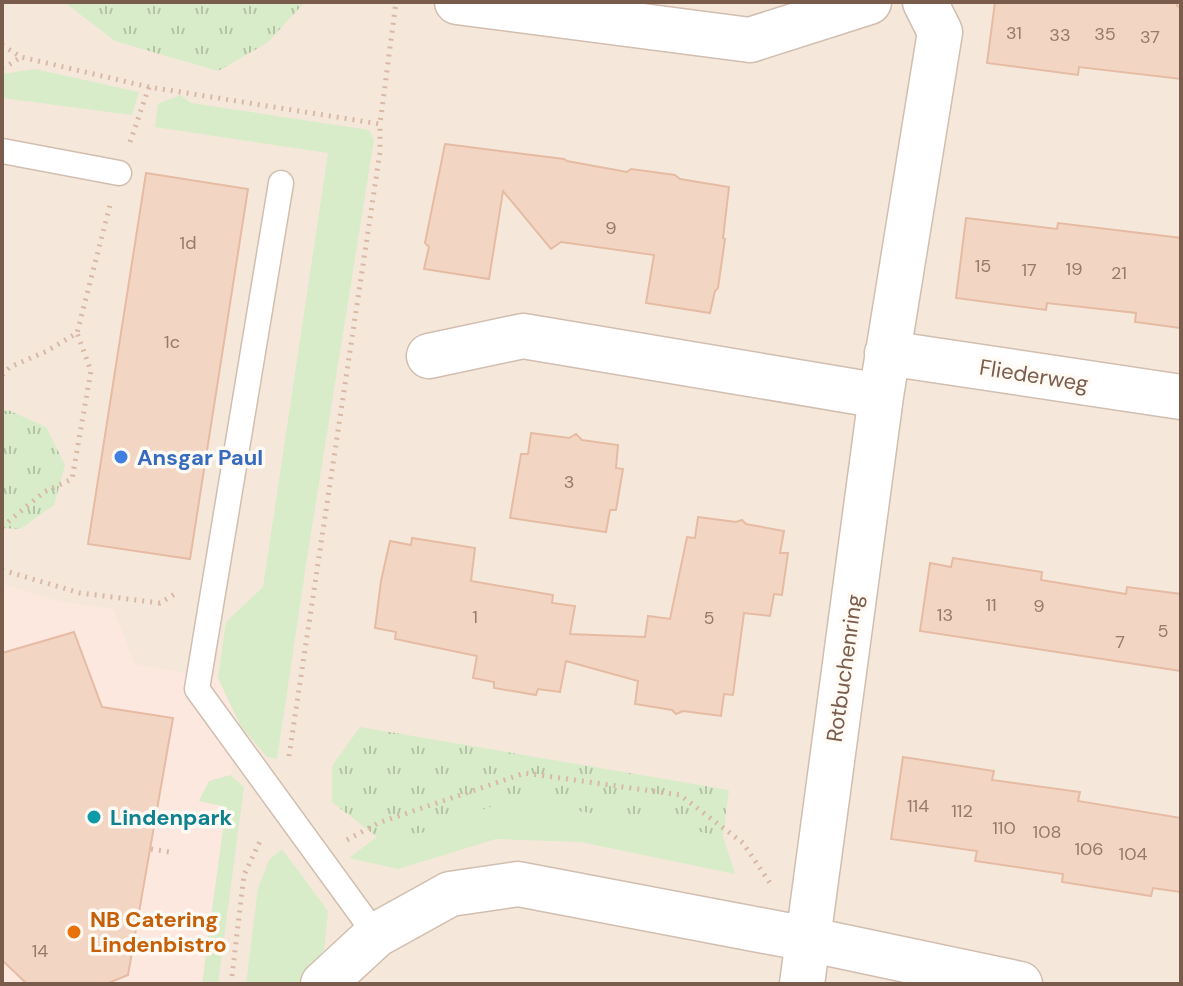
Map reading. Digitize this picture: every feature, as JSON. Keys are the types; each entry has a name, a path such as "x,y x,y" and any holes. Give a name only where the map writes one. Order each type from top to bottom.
{"street":[{"path":"457,2 750,40 869,2"},
{"name":"Rotbuchenring","path":"802,984 887,353 940,32 925,2"},
{"path":"429,356 523,336 881,396"},
{"name":"Fliederweg","path":"887,353 1181,397"},
{"path":"323,984 376,935 450,894 518,884 807,939 1020,984"}],"lane":[{"path":"2,151 119,173"},
{"path":"281,183 197,689 376,935"}],"path":[{"path":"231,984 244,875 278,801 286,773 380,152 380,124 396,2"},
{"path":"2,45 21,57 149,87 380,124"},
{"path":"2,67 21,57"},
{"path":"2,527 44,492 72,479 91,371 77,333 119,173 149,87"},
{"path":"2,375 10,367 47,351 77,333"},
{"path":"2,570 80,593 160,603 216,570"},
{"path":"319,856 378,823 525,773 680,795 743,843 807,939"},
{"path":"151,849 169,852"}],"shaded area":[{"path":"2,2 1181,2 1181,984 2,984"},
{"name":"Lindenpark","path":"2,584 60,602 113,609 135,665 218,678 240,725 230,775 209,781 199,801 226,807 202,984 2,984"}],"green space":[{"path":"64,2 305,2 267,43 218,71 115,41"},
{"path":"35,69 139,92 132,115 2,98 2,74"},
{"path":"180,95 191,103 369,130 374,140 277,759 267,757 240,725 218,678 226,622 263,587 328,153 155,127 158,104"},
{"path":"8,410 46,427 65,465 54,505 20,529 2,528 2,412"},
{"path":"360,727 729,790 723,836 509,799 429,832 377,837 332,802 332,766"},
{"path":"230,775 244,787 218,984 202,984 226,807 199,801 209,781"},
{"path":"509,799 723,836 735,874 581,842 496,839 398,869 349,858 377,837 429,832"},
{"path":"282,849 328,911 324,950 297,984 246,984 258,888 269,860"}],"building":[{"path":"995,2 1177,2 1177,6 1181,7 1181,79 1079,67 1078,75 987,63"},
{"path":"445,144 564,159 627,172 631,169 675,175 680,179 729,187 718,288 710,313 646,303 654,255 561,242 551,249 503,191 489,279 424,269 429,247 425,243"},
{"path":"146,173 248,189 190,559 88,544"},
{"path":"966,218 1057,229 1058,223 1181,238 1181,328 1135,322 1136,313 1047,303 1046,310 956,298"},
{"path":"531,433 569,438 576,434 582,440 618,445 616,468 623,469 616,510 610,510 606,532 510,518 521,454 528,454"},
{"path":"698,517 736,522 742,520 746,524 784,531 780,553 788,553 782,595 774,594 770,616 744,613 733,695 724,694 721,716 683,711 676,714 672,710 635,704 638,681 566,661 560,692 538,689 536,695 494,688 494,682 473,678 477,656 395,639 396,632 375,628 390,541 411,545 412,538 475,548 471,581 553,595 552,603 575,606 570,634 645,637 648,616 670,619 687,537 695,538"},
{"path":"953,558 1042,572 1041,580 1126,594 1127,587 1181,594 1181,671 920,631 930,563 951,567"},
{"name":"Lindenpark","path":"74,632 102,707 173,718 128,975 106,984 27,984 2,960 2,653"},
{"path":"903,757 994,771 992,780 1080,792 1078,801 1181,818 1181,892 1153,888 1151,896 1062,882 1063,874 975,861 977,851 891,839"}],"place":[{"name":"Ansgar Paul","path":"121,457"},
{"name":"Lindenpark","path":"94,817"},
{"name":"NB Catering Lindenbistro","path":"74,932"}]}
